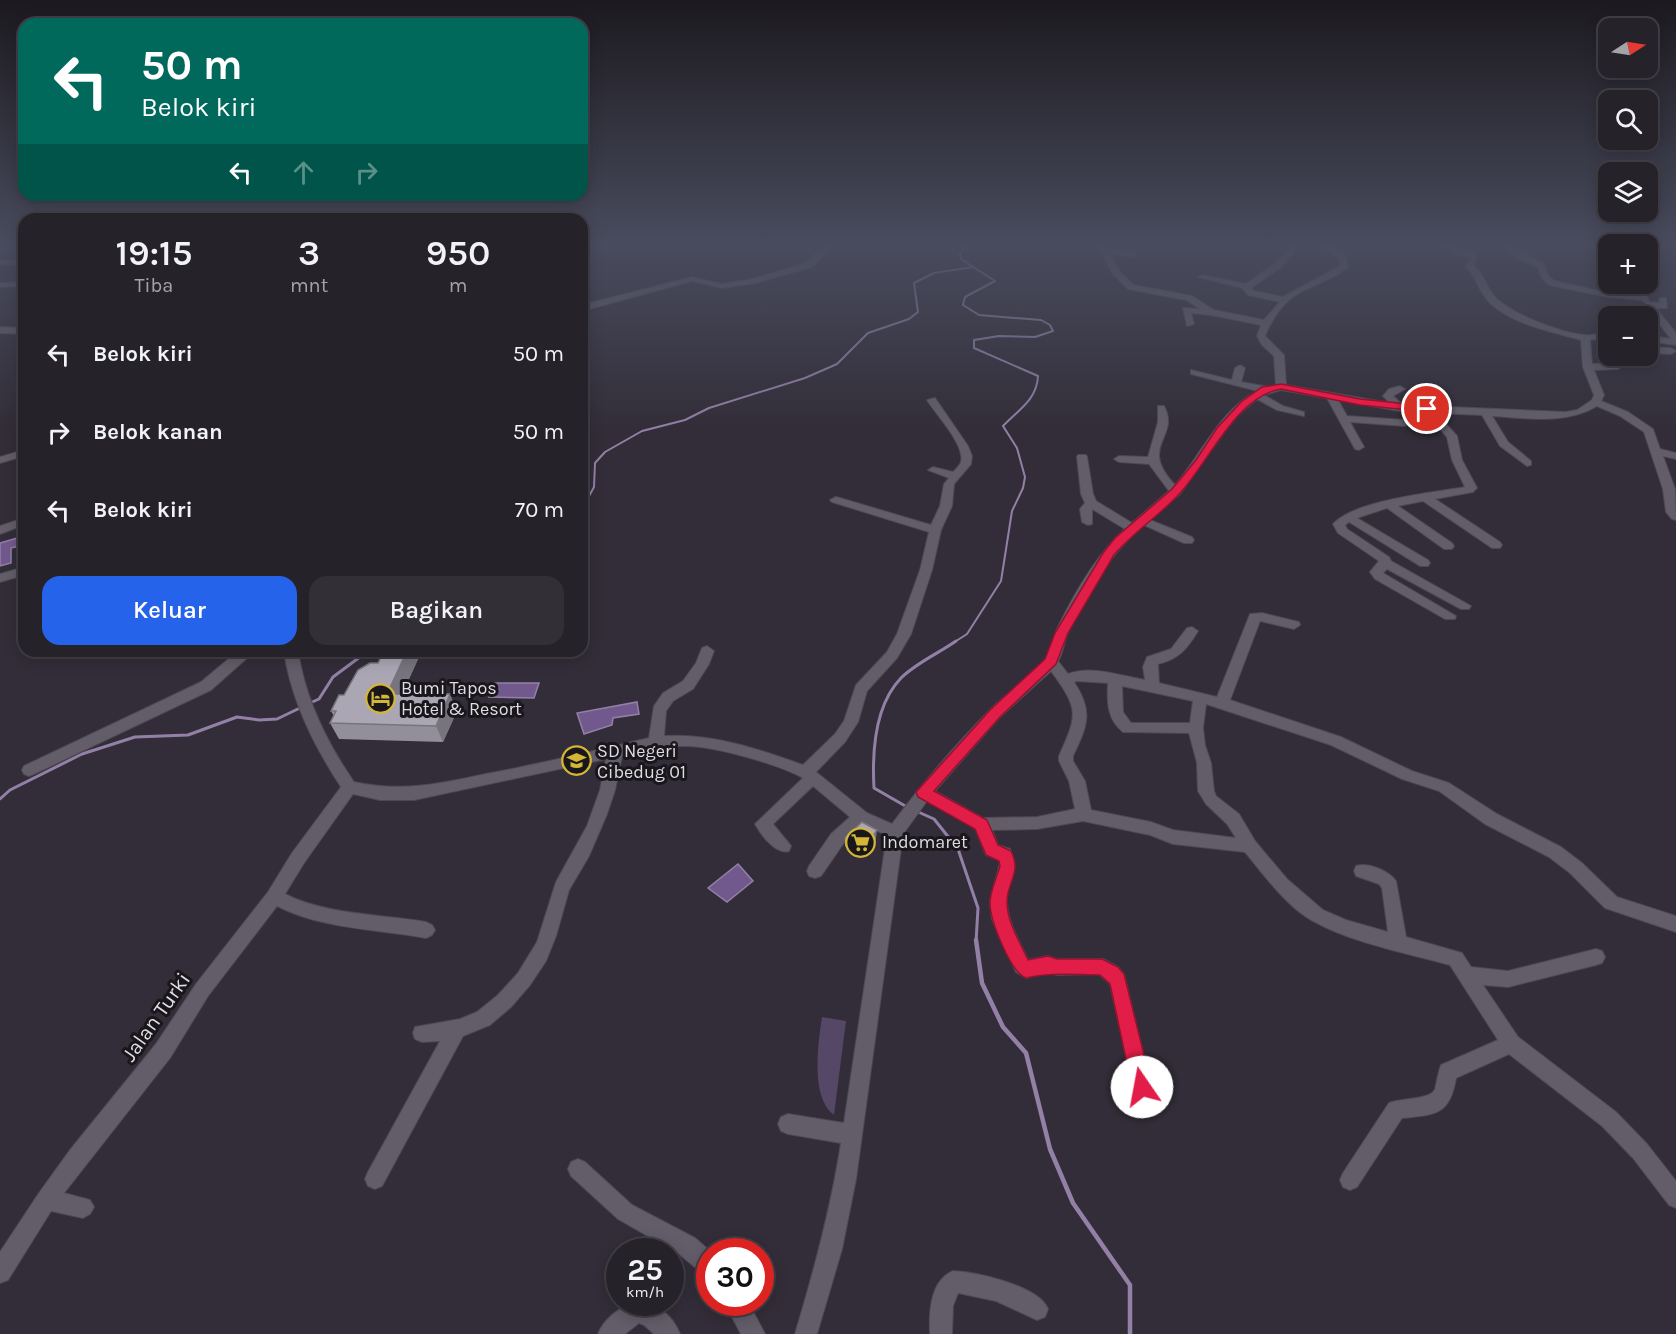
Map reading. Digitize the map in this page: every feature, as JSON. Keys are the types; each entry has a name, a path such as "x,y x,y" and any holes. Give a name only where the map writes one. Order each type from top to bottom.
{"street":[{"path":"1184,305 1190,324"},
{"path":"1201,305 1211,312"},
{"path":"1281,387 1279,355 1259,341 1266,323 1279,311 1282,305"},
{"path":"1499,305 1545,328 1585,338 1598,336"},
{"path":"1649,305 1676,341"},
{"path":"1186,310 1211,312 1266,323"},
{"path":"0,330 18,331"},
{"path":"806,1334 831,1249 852,1135 895,832 923,792 995,713 1051,661 1061,633 1109,553 1176,492 1233,414 1261,392 1281,387 1400,408 1565,415 1580,412 1596,402 1599,392 1588,367 1585,338"},
{"path":"1658,339 1676,341"},
{"path":"1658,350 1671,351"},
{"path":"1588,367 1618,366"},
{"path":"1236,384 1240,368"},
{"path":"1194,372 1261,392 1280,408 1300,414"},
{"path":"1400,389 1392,391 1388,396 1400,408"},
{"path":"1331,397 1359,447"},
{"path":"783,846 763,824 840,738 851,722 861,690 892,656 904,634 926,570 935,530 946,506 949,484 966,464 967,456 932,400"},
{"path":"1596,402 1624,414 1645,427 1653,436 1669,489 1672,512 1676,517"},
{"path":"1161,408 1164,418 1153,461 1176,492"},
{"path":"1427,409 1452,436 1457,460 1471,488 1389,505 1348,518 1339,524 1342,531 1381,557 1385,563 1465,606"},
{"path":"1485,413 1504,444 1527,463"},
{"path":"1343,419 1406,423"},
{"path":"1657,451 1676,456"},
{"path":"0,460 18,455"},
{"path":"1082,457 1087,494 1091,503 1139,525 1188,540"},
{"path":"1119,459 1153,461"},
{"path":"933,470 955,476"},
{"path":"1426,498 1496,545"},
{"path":"836,500 935,530"},
{"path":"1088,522 1086,509 1091,503"},
{"path":"1389,505 1448,546"},
{"path":"1348,518 1424,563"},
{"path":"0,530 18,523"},
{"path":"1385,563 1376,572 1379,576 1450,616"},
{"path":"0,578 18,573"},
{"path":"1222,703 1255,617 1294,625"},
{"path":"1153,687 1150,667 1152,660 1166,658 1179,651 1192,631"},
{"path":"656,742 659,710 668,697 688,685 702,664 707,651"},
{"path":"28,770 206,686 239,657"},
{"path":"292,657 293,671 326,753 349,787 388,795 414,794 531,771 656,742 688,740 760,754 809,774 861,817 895,832"},
{"path":"1051,661 1076,696 1081,716 1077,734 1065,761 1077,781 1084,814 1090,818 1151,829 1173,837 1249,846"},
{"path":"1066,680 1083,676 1115,679 1153,687 1222,703 1336,741 1407,775 1444,787 1491,819 1555,852 1576,868 1611,903 1676,924"},
{"path":"1115,679 1116,713 1121,723 1128,728 1196,728"},
{"path":"1200,698 1196,728 1206,791 1211,800 1233,819 1249,846 1281,884 1317,915 1343,927 1449,956 1461,964 1511,1044 1609,1119 1640,1151 1676,1198"},
{"path":"422,1033 457,1029 473,1024 504,1001 531,967 544,944 564,881 583,849 609,792 615,751"},
{"name":"Jalan Turki","path":"0,1272 46,1200 77,1157 163,1051 202,990 274,897 298,858 349,787"},
{"path":"923,792 981,824 1045,822 1084,814"},
{"path":"815,871 837,839 861,817"},
{"path":"981,824 992,850 1004,854 1008,863 998,901 1001,919 1022,966 1026,970 1048,964 1057,967 1102,967 1118,980 1146,1107"},
{"path":"1362,871 1385,879 1390,886 1398,942"},
{"path":"274,897 298,909 320,915 426,930"},
{"path":"1468,975 1508,979 1596,957"},
{"path":"375,1179 457,1029"},
{"path":"1350,1180 1396,1110 1426,1107 1435,1103 1443,1094 1448,1072 1511,1044"},
{"path":"788,1124 852,1135"},
{"path":"578,1169 625,1212 687,1246 696,1253"},
{"path":"46,1200 83,1207"},
{"path":"941,1334 941,1310 948,1286 953,1282 1003,1293 1024,1300 1037,1309"},
{"path":"609,1334 629,1314 636,1311 651,1314 669,1334"},
{"path":"743,1316 754,1334"}],"shaded area":[{"path":"18,538 18,546 11,548 11,563 0,566 0,543"},
{"path":"494,683 539,683 534,698 489,697"},
{"path":"637,702 639,714 613,718 612,725 584,734 577,713"},
{"path":"738,864 753,881 727,902 708,888"},
{"path":"822,1017 846,1021 834,1115 826,1107 819,1083 818,1055"}],"building":[{"path":"381,657 404,657 387,694 450,694 436,726 330,723 336,711 331,711 339,695 344,695 358,670 370,663 378,663"},
{"path":"862,822 877,830 865,848 845,838"}],"waterway":[{"path":"588,498 594,487 595,463 605,452 642,431 685,420 709,408 805,378 837,364 868,333 909,319 918,312 917,305"},
{"path":"953,643 967,634 1001,581 1012,511 1023,488 1025,477 1017,448 1003,426 1030,398 1038,376 974,348 974,340 999,336 1035,337 1053,331 1050,325 1041,320 979,315 963,305"},
{"path":"907,807 874,788 875,744 881,715 892,689 901,678 956,641"},
{"path":"310,703 319,699 333,677 360,657"},
{"path":"0,799 10,790 82,754 135,737 188,735 237,717 259,720 277,719 302,707"},
{"path":"916,811 934,819 958,849 978,908 976,941"},
{"path":"976,941 982,983 1003,1027 1026,1053 1050,1149 1073,1203 1130,1285 1130,1334"}],"place":[{"name":"Bumi Tapos Hotel & Resort","path":"380,698"},
{"name":"SD Negeri Cibedug 01","path":"576,761"},
{"name":"Indomaret","path":"861,842"}],"route":[{"path":"1142,1087 1118,980 1112,973 1095,966 1057,967 1048,964 1026,970 1010,942 1001,919 998,901 1008,866 1004,854 992,850 981,824 923,792 995,713 1051,661 1061,633 1109,553 1119,541 1176,492 1233,414 1244,404 1266,389 1281,387 1360,402 1400,408 1427,409"}]}
